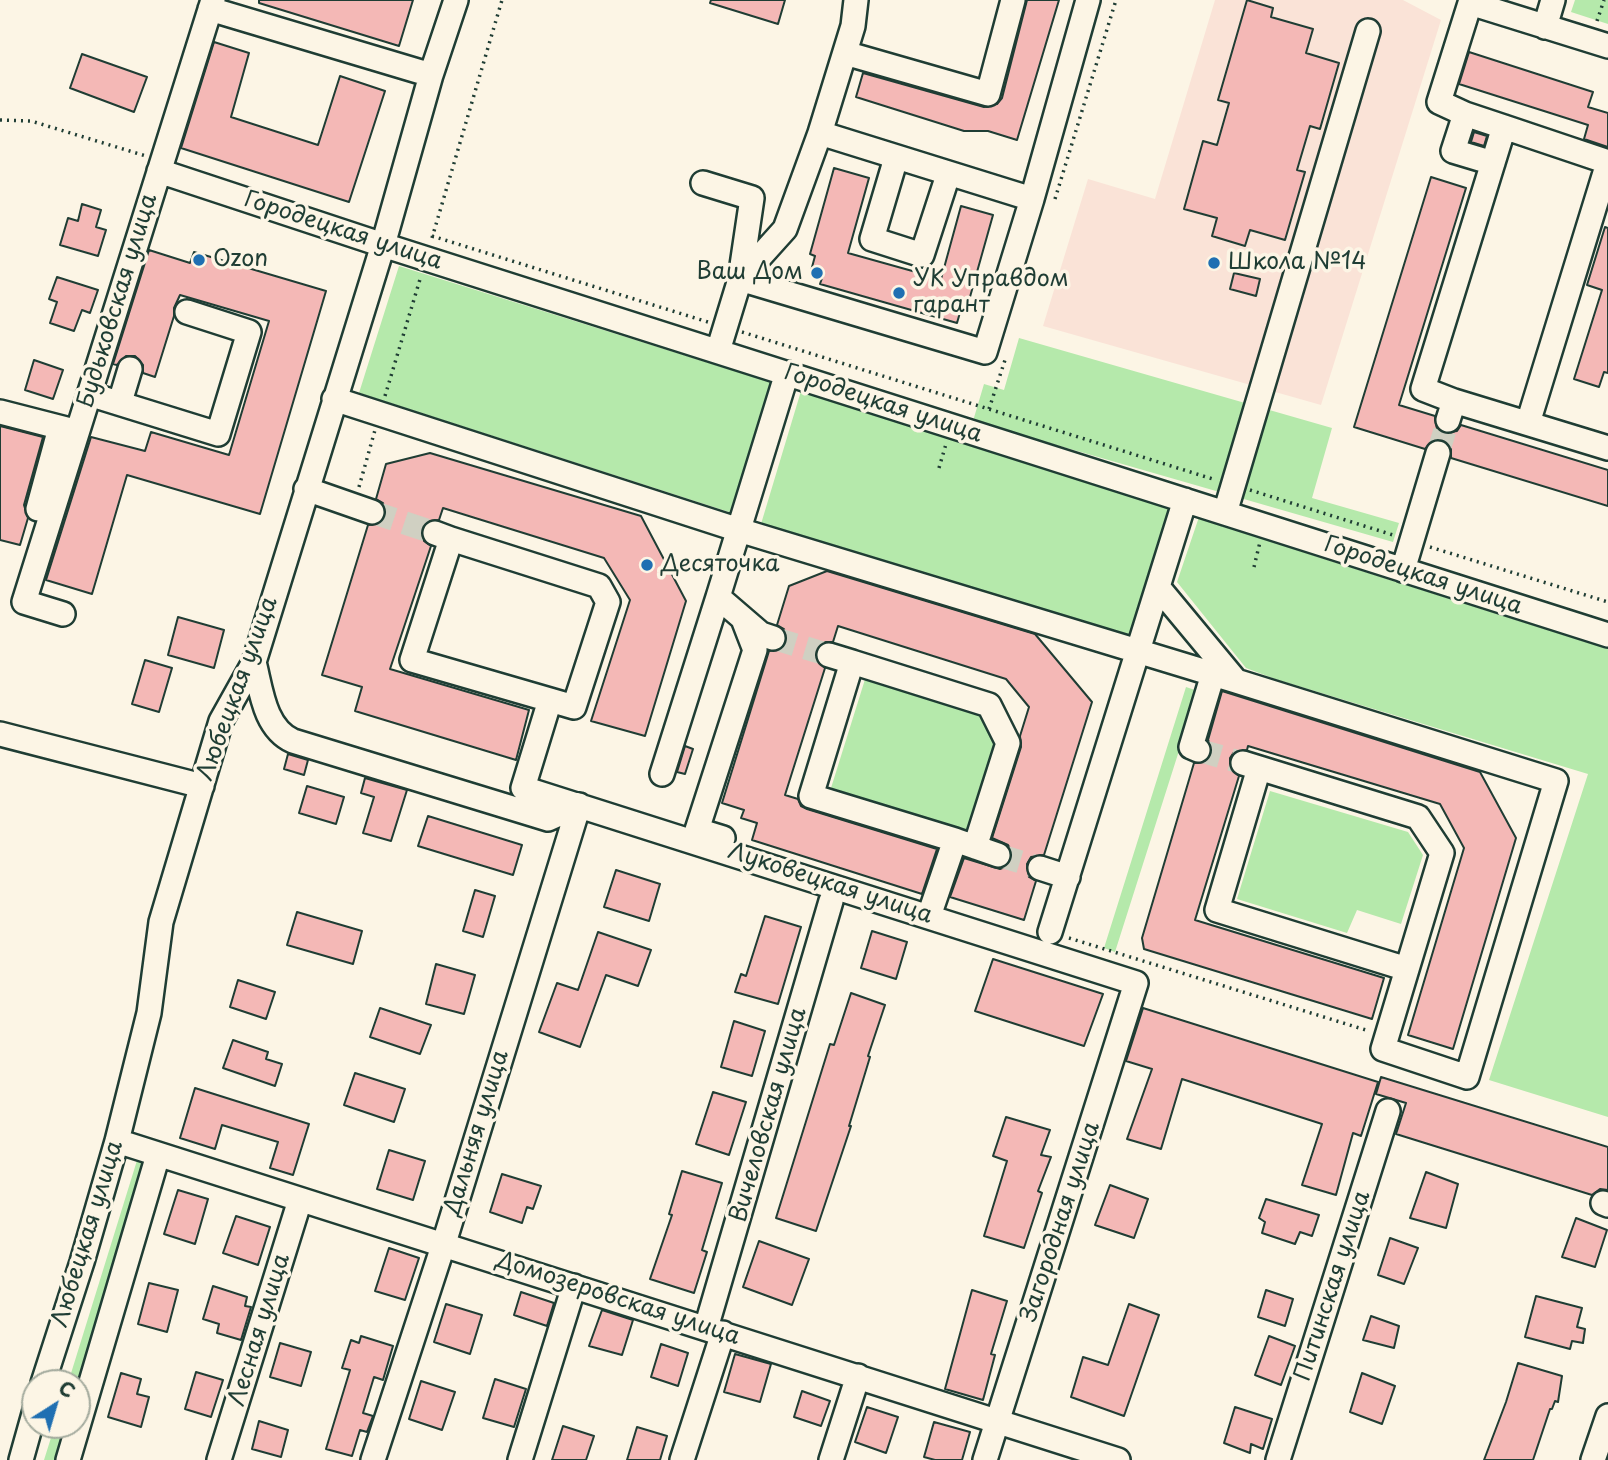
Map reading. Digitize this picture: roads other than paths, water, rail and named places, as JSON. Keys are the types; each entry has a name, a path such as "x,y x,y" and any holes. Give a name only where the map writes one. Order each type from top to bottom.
{"street":[{"name":"Любецкая улица","path":"48,1369 117,1141 149,1013 161,922 221,721 254,662 456,0"},
{"path":"845,53 988,94 1013,0"},
{"path":"740,279 985,352 1032,199 1088,0"},
{"path":"1545,27 1553,0"},
{"path":"740,279 785,229 820,133 853,26 850,2"},
{"path":"1528,423 1608,162 1465,114 1439,102 1470,2 1608,46"},
{"path":"211,4 431,75"},
{"name":"Будьковская улица","path":"63,614 24,602 68,430 89,394 211,4"},
{"path":"1225,513 1368,32"},
{"path":"1465,114 1453,151 1493,163"},
{"path":"1504,127 1423,389 1451,411 1528,423 1608,448"},
{"path":"820,133 1032,199"},
{"path":"896,158 872,239 922,255 948,174"},
{"name":"Городецкая улица","path":"160,166 383,245 1608,635"},
{"path":"703,183 752,198 740,279 718,351"},
{"path":"89,394 218,434 249,332 187,312"},
{"path":"120,402 130,369"},
{"path":"662,774 787,373"},
{"path":"334,399 739,530 1556,781 1466,1077 1383,1049 1442,853 1418,817 1251,766 1217,910 1407,969"},
{"path":"0,412 68,430 33,527"},
{"path":"1403,570 1438,453"},
{"path":"306,489 372,512"},
{"path":"1050,932 1185,500"},
{"path":"443,536 599,586 608,602 575,707 550,700 412,660 443,536"},
{"path":"1158,587 1236,681"},
{"path":"718,597 761,634 773,638"},
{"path":"743,619 755,650 697,830 931,910 965,844 1008,743 989,705 829,654"},
{"path":"254,662 270,721 280,736 548,820 579,805"},
{"path":"852,662 811,796 998,855"},
{"path":"1198,750 1191,747 1213,674"},
{"name":"Луковецкая улица","path":"550,700 523,788 931,910 1136,983"},
{"path":"0,734 202,786"},
{"name":"Дальняя улица","path":"373,1460 444,1243 579,805"},
{"path":"1040,868 1068,877"},
{"name":"Вичеловская улица","path":"682,1460 831,901"},
{"name":"Загородная улица","path":"985,1460 1136,983"},
{"name":"Питинская улица","path":"1278,1460 1388,1111"},
{"name":"Домозеровская улица","path":"117,1141 444,1243 1118,1460"},
{"path":"68,1460 158,1155"},
{"name":"Лесная улица","path":"219,1460 300,1200"},
{"path":"520,1460 575,1286"},
{"path":"831,1460 858,1376"},
{"path":"1593,1460 1608,1416"},
{"path":"21,1460 27,1439"}],"tunnel":[{"path":"1438,453 1448,420"},
{"path":"372,512 435,533"},
{"path":"773,638 829,655"},
{"path":"1198,750 1243,763"},
{"path":"998,855 1040,868"}],"place":[{"name":"Ozon","path":"199,260"},
{"name":"Школа №14","path":"1214,263"},
{"name":"Ваш Дом","path":"817,273"},
{"name":"УК Управдом гарант","path":"899,293"},
{"name":"Десяточка","path":"647,565"}]}
